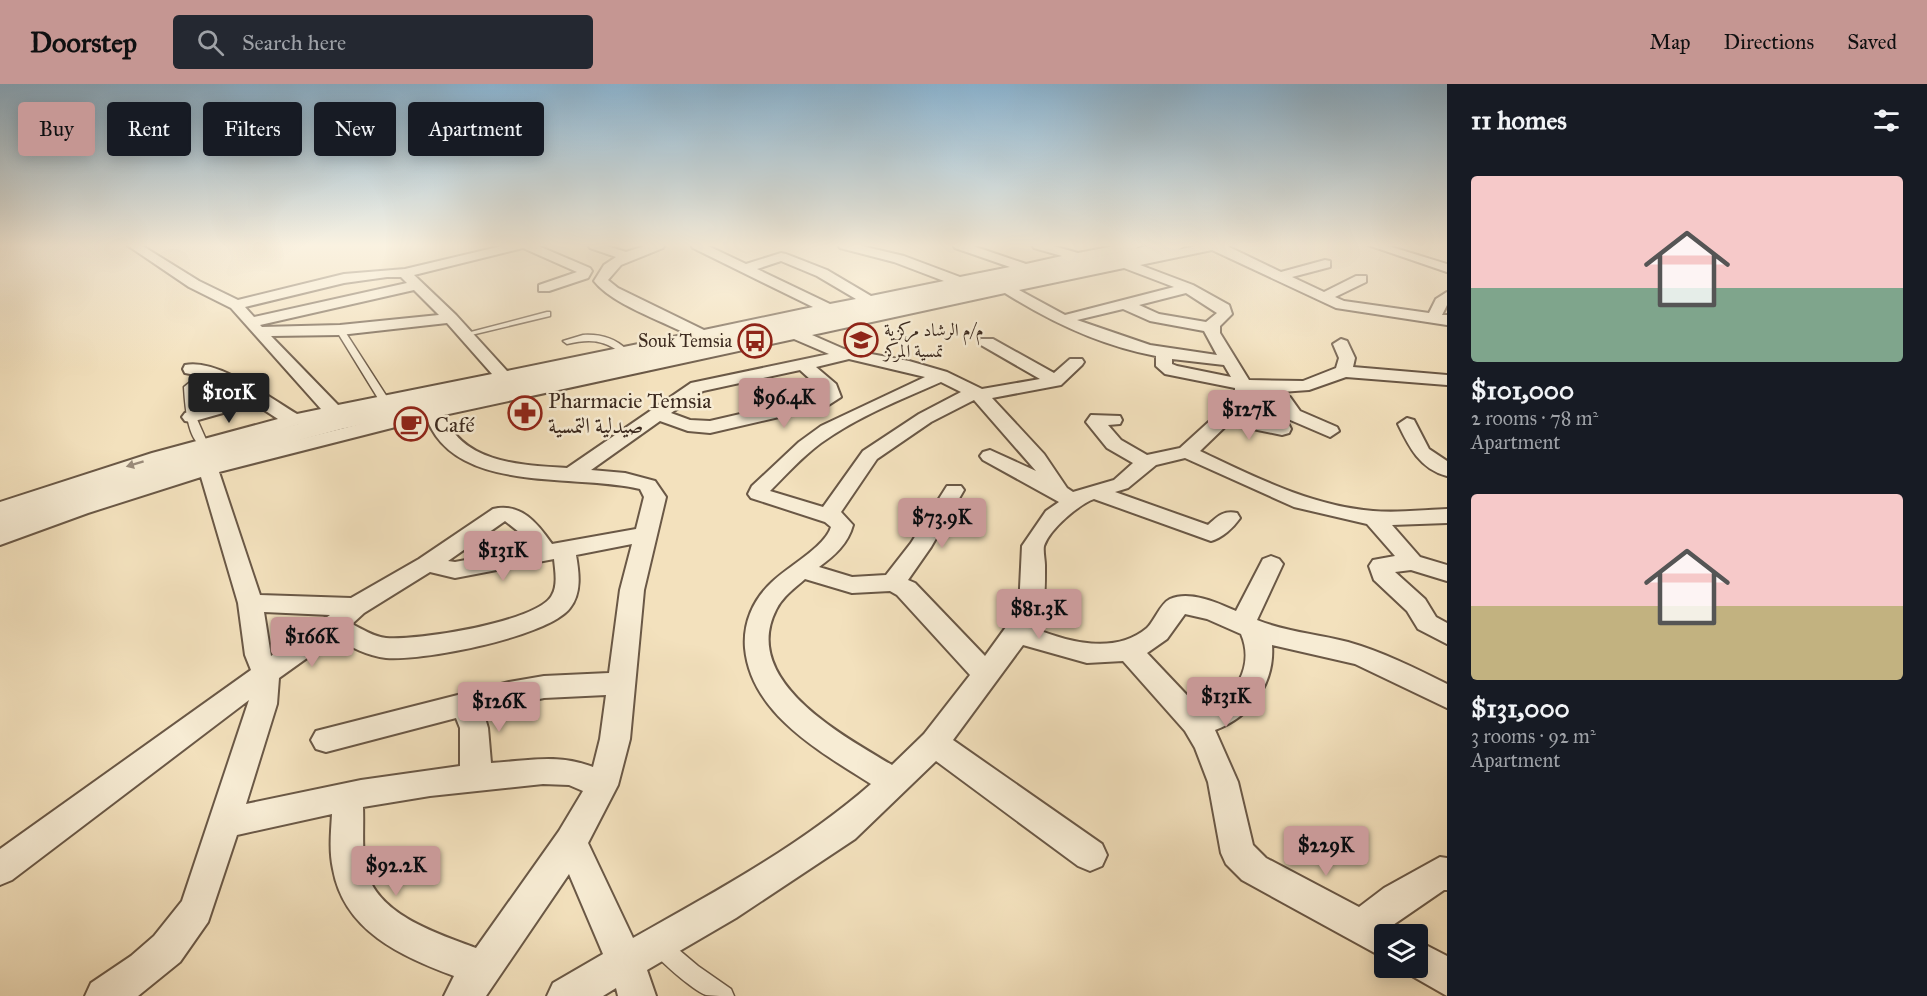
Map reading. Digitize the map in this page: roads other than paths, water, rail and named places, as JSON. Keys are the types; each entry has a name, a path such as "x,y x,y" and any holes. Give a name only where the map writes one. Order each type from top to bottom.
{"main road":[{"path":"0,524 54,497 178,467 268,439 430,401 505,380 682,345 786,330 832,311 964,288"}],"street":[{"path":"201,288 236,305 333,411"},
{"path":"236,305 312,288"},
{"path":"255,327 407,288"},
{"path":"420,288 467,334 505,380 623,350 682,345"},
{"path":"607,288 682,345 697,387"},
{"path":"786,288 832,311"},
{"path":"847,288 866,299"},
{"path":"0,538 178,467 203,444 294,420 384,400 430,401 832,311 866,299 920,288"},
{"path":"786,330 976,288"},
{"path":"1024,288 1026,301 1065,319 1146,332 1212,328"},
{"path":"1065,319 1188,288 1218,304 1226,312 1212,325 1212,328 1215,340 1228,361 1251,384 1284,401 1287,410 1294,415 1330,431"},
{"path":"1299,288 1341,305 1441,318"},
{"path":"1322,298 1343,288"},
{"path":"1441,318 1436,309 1447,296"},
{"path":"1123,303 1164,352 1228,361"},
{"path":"1341,305 1341,322"},
{"path":"255,327 340,330 451,318"},
{"path":"786,330 849,355 909,366 941,376 978,394 1037,458 1066,497"},
{"path":"987,342 1055,381"},
{"path":"1341,344 1347,358 1344,372"},
{"path":"1164,352 1164,366 1171,370 1251,384 1288,387 1314,384 1344,372 1403,374 1447,380"},
{"path":"573,473 697,387 849,355"},
{"path":"828,515 850,481 882,445 954,401 978,394 1012,391 1055,381 1076,362"},
{"path":"656,414 688,425 710,427 821,402 832,397 830,388 804,365"},
{"path":"197,371 216,374 294,420"},
{"path":"895,783 805,722 776,696 766,682 757,644 758,626 772,596 829,546 841,530 840,522 828,515 758,494 759,490 799,452 829,430 875,405 941,376"},
{"path":"990,456 1066,497 1097,493 1121,484 1146,462 1186,452 1245,396 1251,384"},
{"path":"191,417 257,398"},
{"path":"347,798 350,870 354,887 364,903 385,922 428,948 473,983 571,842 603,785 615,739 622,683 625,630 632,590 655,497 652,487 625,477 515,470 484,462 448,440 430,401"},
{"path":"1223,417 1282,429"},
{"path":"1113,420 1098,419 1095,422 1114,444 1146,462"},
{"path":"1407,424 1420,452 1447,470"},
{"path":"1186,452 1305,502 1374,518 1447,516"},
{"path":"104,996 165,954 185,930 196,910 263,704 266,673 256,645 250,603 178,467"},
{"path":"893,583 920,547 954,490"},
{"path":"1097,493 1211,534 1229,518"},
{"path":"0,509 54,497"},
{"path":"566,996 658,945 798,860 844,828 895,783 934,743 1018,632 1031,609 1033,598 1033,546 1066,497"},
{"path":"0,869 266,673 334,626 355,607 427,564 501,514 513,515 555,550 567,576 560,603 546,614 519,625 435,645 386,648 334,626"},
{"path":"1374,518 1412,562"},
{"path":"427,564 455,570 647,534"},
{"path":"1447,573 1412,562 1381,566 1380,570 1416,605 1427,622 1447,635"},
{"path":"1195,723 1217,719 1228,713 1252,685 1259,668 1260,648 1248,626 1271,564"},
{"path":"801,570 852,585 893,583 906,590 987,675"},
{"path":"250,603 355,607"},
{"path":"1018,632 1070,650 1101,653 1128,650 1153,637 1179,605 1203,610 1248,626 1360,655 1388,665 1447,697"},
{"path":"1128,650 1195,723 1208,744 1223,782 1238,853 1254,869 1373,934 1396,900 1440,873 1447,874"},
{"path":"326,740 466,704 544,687 622,683"},
{"path":"466,704 474,728 476,776"},
{"path":"934,743 1090,855"},
{"path":"224,823 391,787 476,776 502,776 535,771 568,772 603,785"},
{"path":"571,842 626,963 637,996"},
{"path":"1428,965 1447,977"}],"lane":[{"path":"467,334 547,314"},
{"path":"340,330 384,400"},
{"path":"567,341 596,336 606,338 623,350"},
{"path":"197,371 189,387 191,417 203,444"},
{"path":"658,945 723,996"}],"place":[{"name":"م/م الرشاد مركزية تمسية المركز","path":"861,340"},
{"name":"Souk Temsia","path":"755,341"},
{"name":"Pharmacie Temsia صيدلية التمسية","path":"525,413"},
{"name":"Café","path":"411,424"}]}
